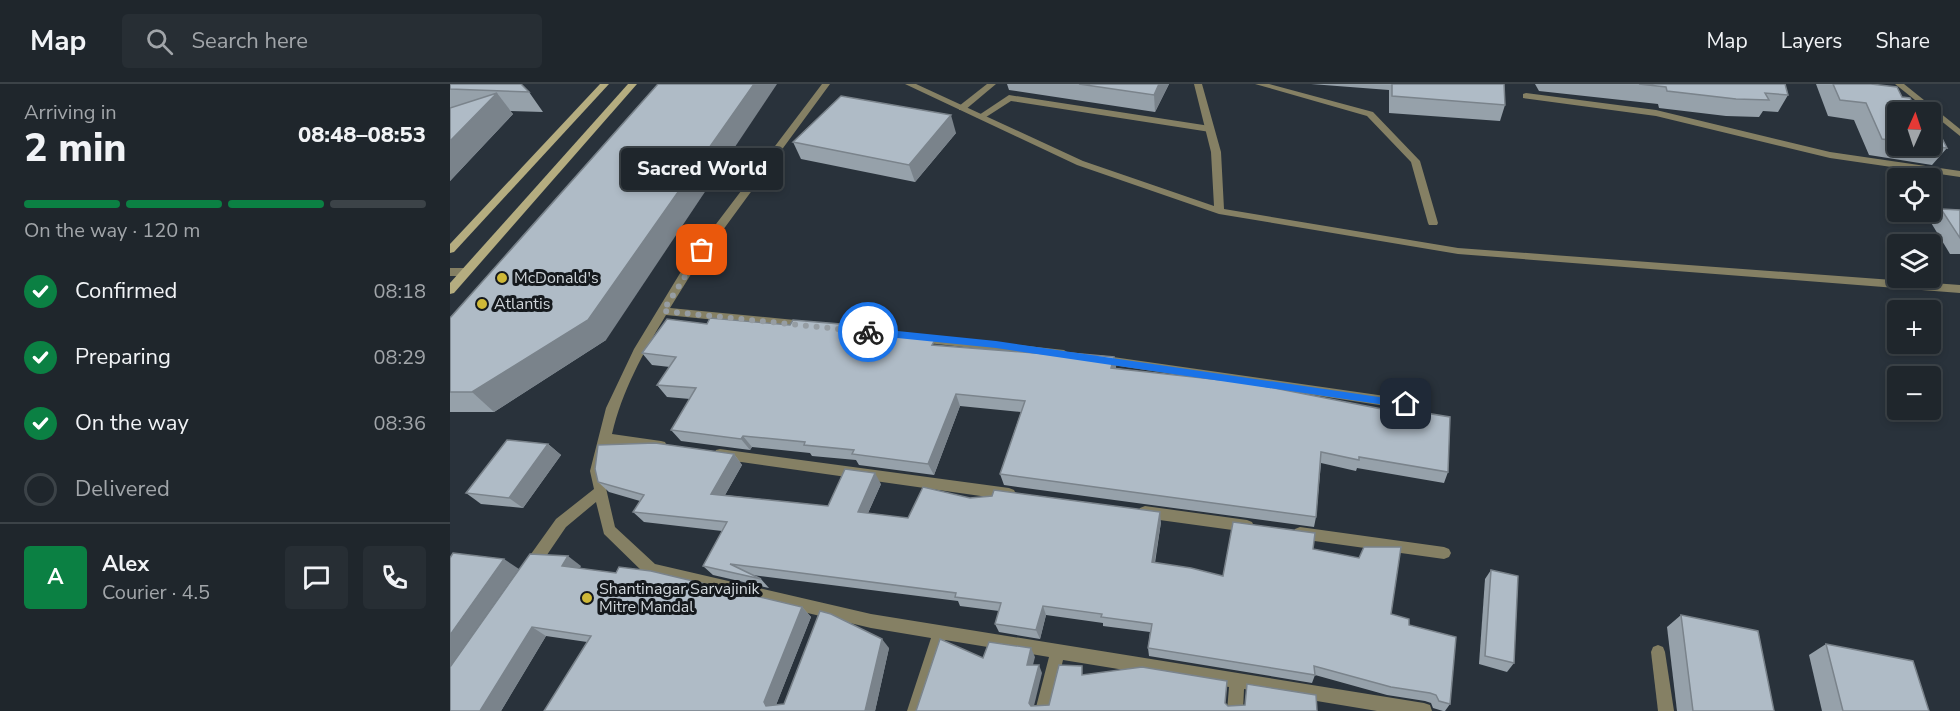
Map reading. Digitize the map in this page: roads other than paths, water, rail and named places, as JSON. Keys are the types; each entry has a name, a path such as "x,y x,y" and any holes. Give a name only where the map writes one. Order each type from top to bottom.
{"main road":[{"path":"450,250 605,84"},
{"path":"450,290 633,84"}],"street":[{"path":"826,84 688,268 638,352 616,399 596,471 609,530 651,570 821,615 871,621 1424,711"},
{"path":"909,84 1080,163 1219,210 1458,251 1960,289"},
{"path":"962,108 992,84"},
{"path":"1198,84 1216,152 1219,210"},
{"path":"1259,84 1370,114 1415,161 1432,223"},
{"path":"1899,84 1960,133"},
{"path":"1887,90 1910,93"},
{"path":"1526,96 1656,113 1830,155 1960,174"},
{"path":"980,117 1009,98 1210,129"},
{"path":"450,272 466,272"},
{"path":"663,311 996,345 1406,404"},
{"path":"605,438 676,448"},
{"path":"711,453 1019,495"},
{"path":"522,580 561,523 601,491"},
{"path":"1137,511 1255,527"},
{"path":"1291,532 1444,553"},
{"path":"915,711 940,632"},
{"path":"1043,711 1058,651"},
{"path":"1658,652 1666,711"},
{"path":"1235,711 1237,680"}],"place":[{"name":"Sacred World","path":"702,250"},
{"name":"McDonald's","path":"502,278"},
{"name":"Atlantis","path":"482,304"},
{"name":"Shantinagar Sarvajinik Mitre Mandal","path":"587,598"}]}
